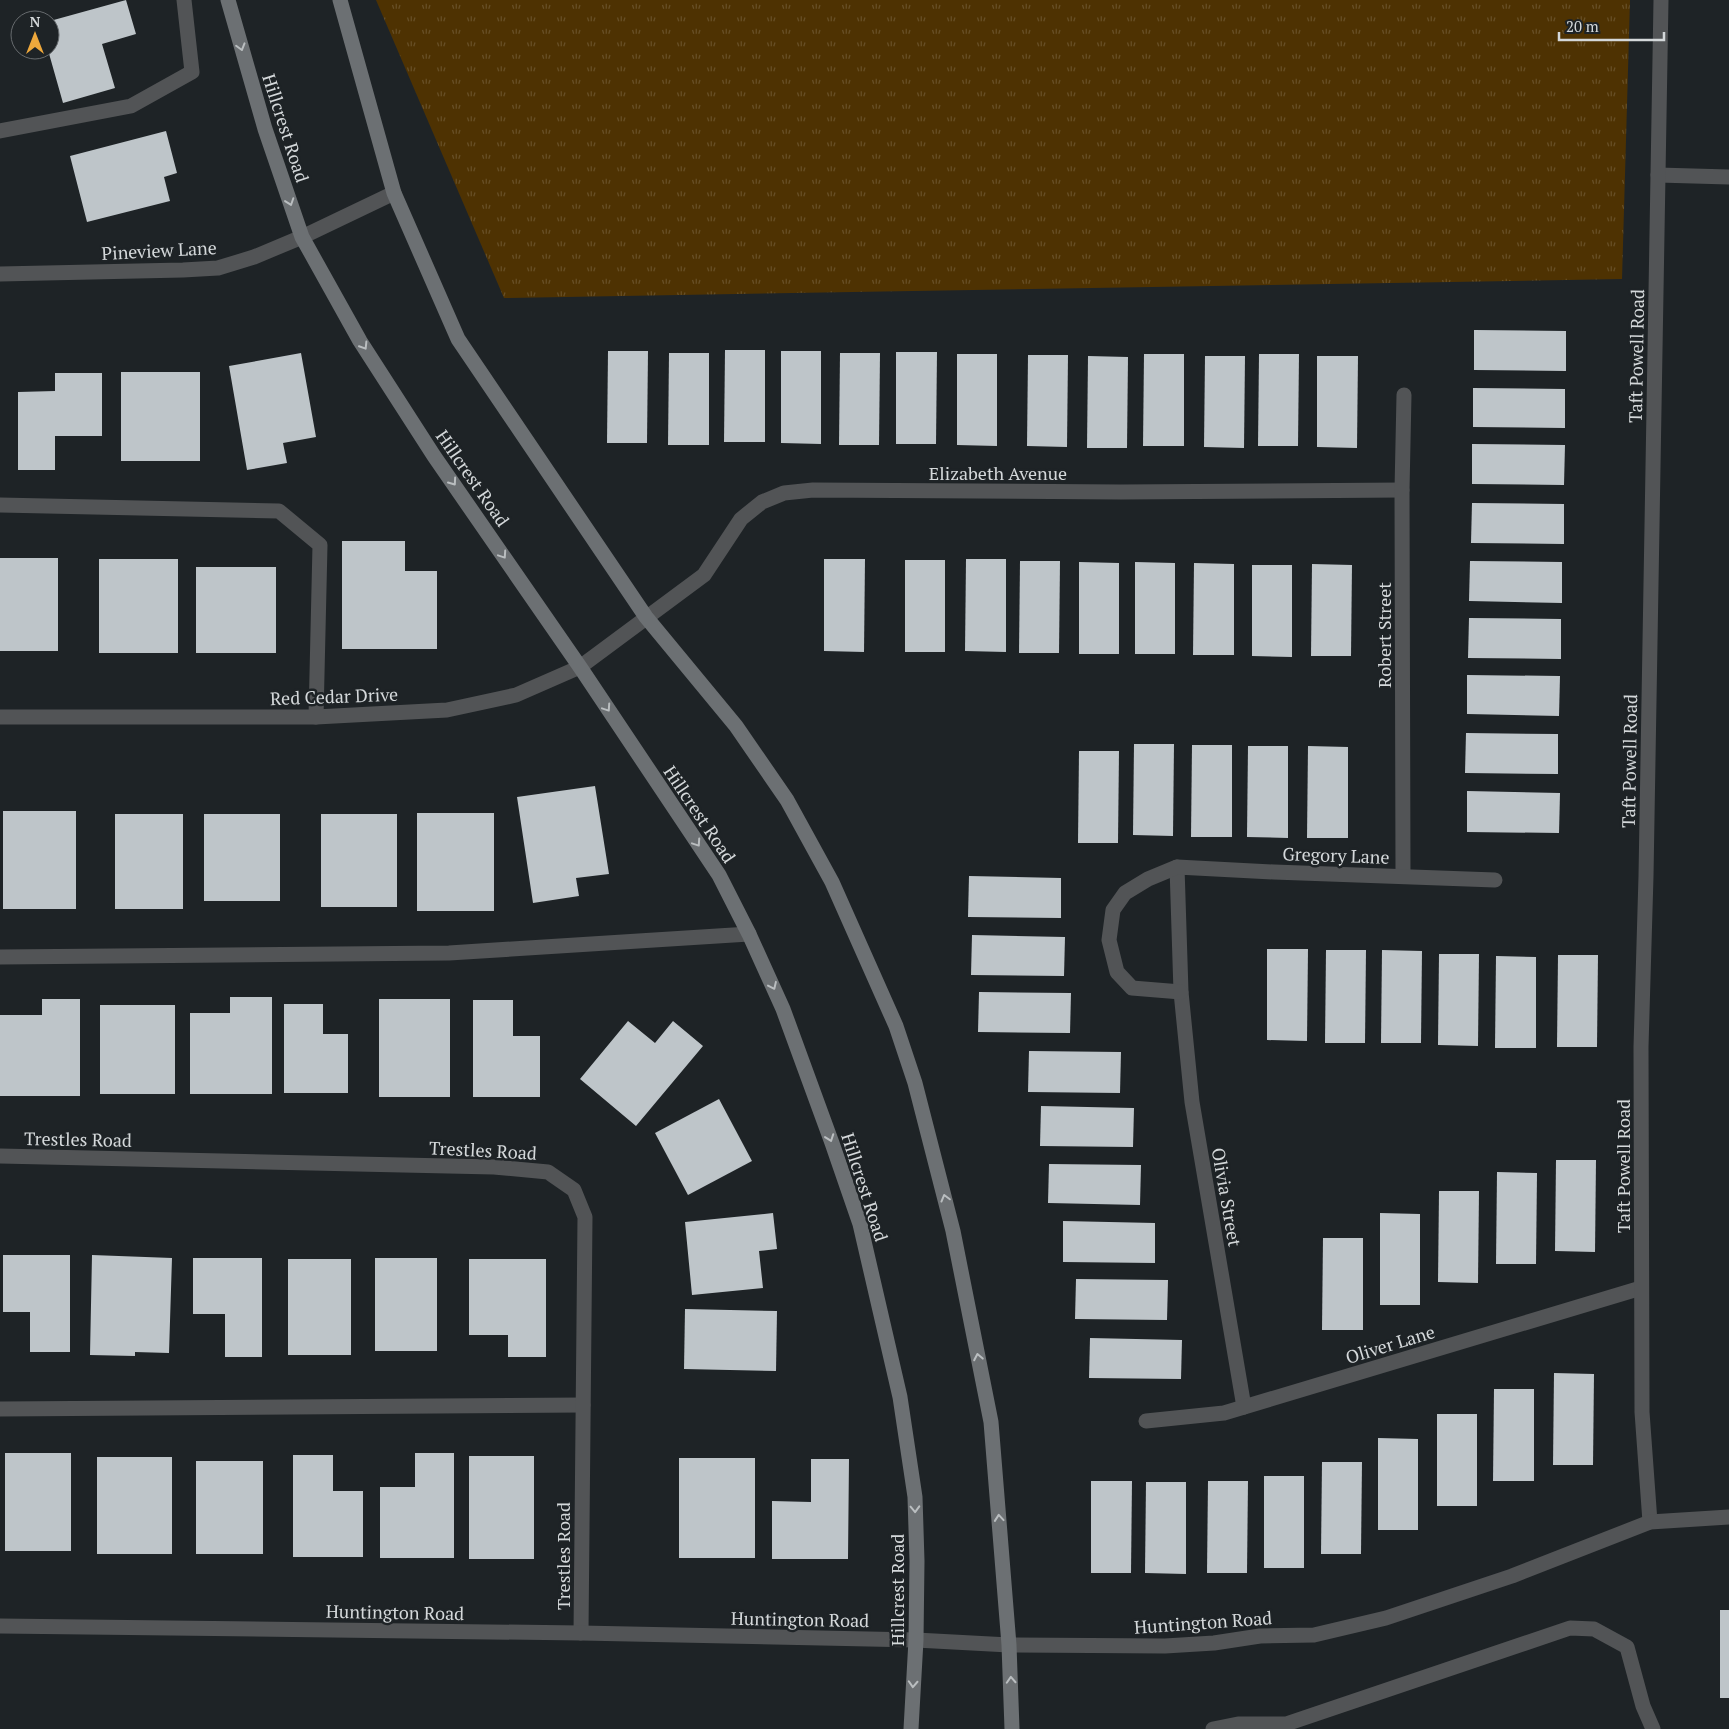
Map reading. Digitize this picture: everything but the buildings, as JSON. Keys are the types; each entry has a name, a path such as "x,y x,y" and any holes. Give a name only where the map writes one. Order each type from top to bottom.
{"main road":[{"name":"Hillcrest Road","path":"228,0 264,129 302,237 360,341 434,456 580,667 719,875 749,934 783,1009 860,1224 900,1397 914,1497 917,1561 916,1640 911,1729"},
{"path":"340,0 394,193 458,339 646,617 736,726 787,800 832,882 896,1026 914,1083 953,1231 991,1422 1009,1644 1012,1729"}],"street":[{"path":"0,131 131,106 192,72 184,0"},
{"name":"Taft Powell Road","path":"1650,1522 1642,1412 1641,1047 1646,876 1661,0"},
{"path":"1658,176 1729,177"},
{"name":"Pineview Lane","path":"0,274 218,268 254,257 302,237 394,193"},
{"name":"Robert Street","path":"1403,876 1402,490 1404,395"},
{"name":"Elizabeth Avenue","path":"646,617 704,575 741,519 762,502 784,493 813,490 1121,492 1402,490"},
{"path":"0,504 279,510 320,545 316,717"},
{"name":"Red Cedar Drive","path":"0,716 316,717 447,710 516,695 580,667 646,617"},
{"path":"1177,867 1148,879 1125,893 1113,910 1109,940 1117,972 1132,988 1181,992"},
{"name":"Gregory Lane","path":"1177,867 1495,880"},
{"name":"Olivia Street","path":"1177,867 1181,992 1192,1102 1244,1407"},
{"path":"0,957 449,953 749,934"},
{"name":"Trestles Road","path":"0,1156 494,1167 548,1172 574,1190 585,1217 581,1634"},
{"name":"Oliver Lane","path":"1146,1421 1224,1413 1642,1288"},
{"path":"0,1409 583,1405"},
{"name":"Huntington Road","path":"0,1626 581,1634 916,1640 1009,1644 1164,1646 1214,1643 1260,1636 1314,1635 1386,1618 1512,1576 1650,1522 1729,1517"},
{"path":"1213,1729 1238,1724 1286,1724 1570,1628 1594,1629 1627,1647 1643,1706 1653,1729"}],"green space":[{"path":"376,0 1630,0 1622,279 504,298"}]}
